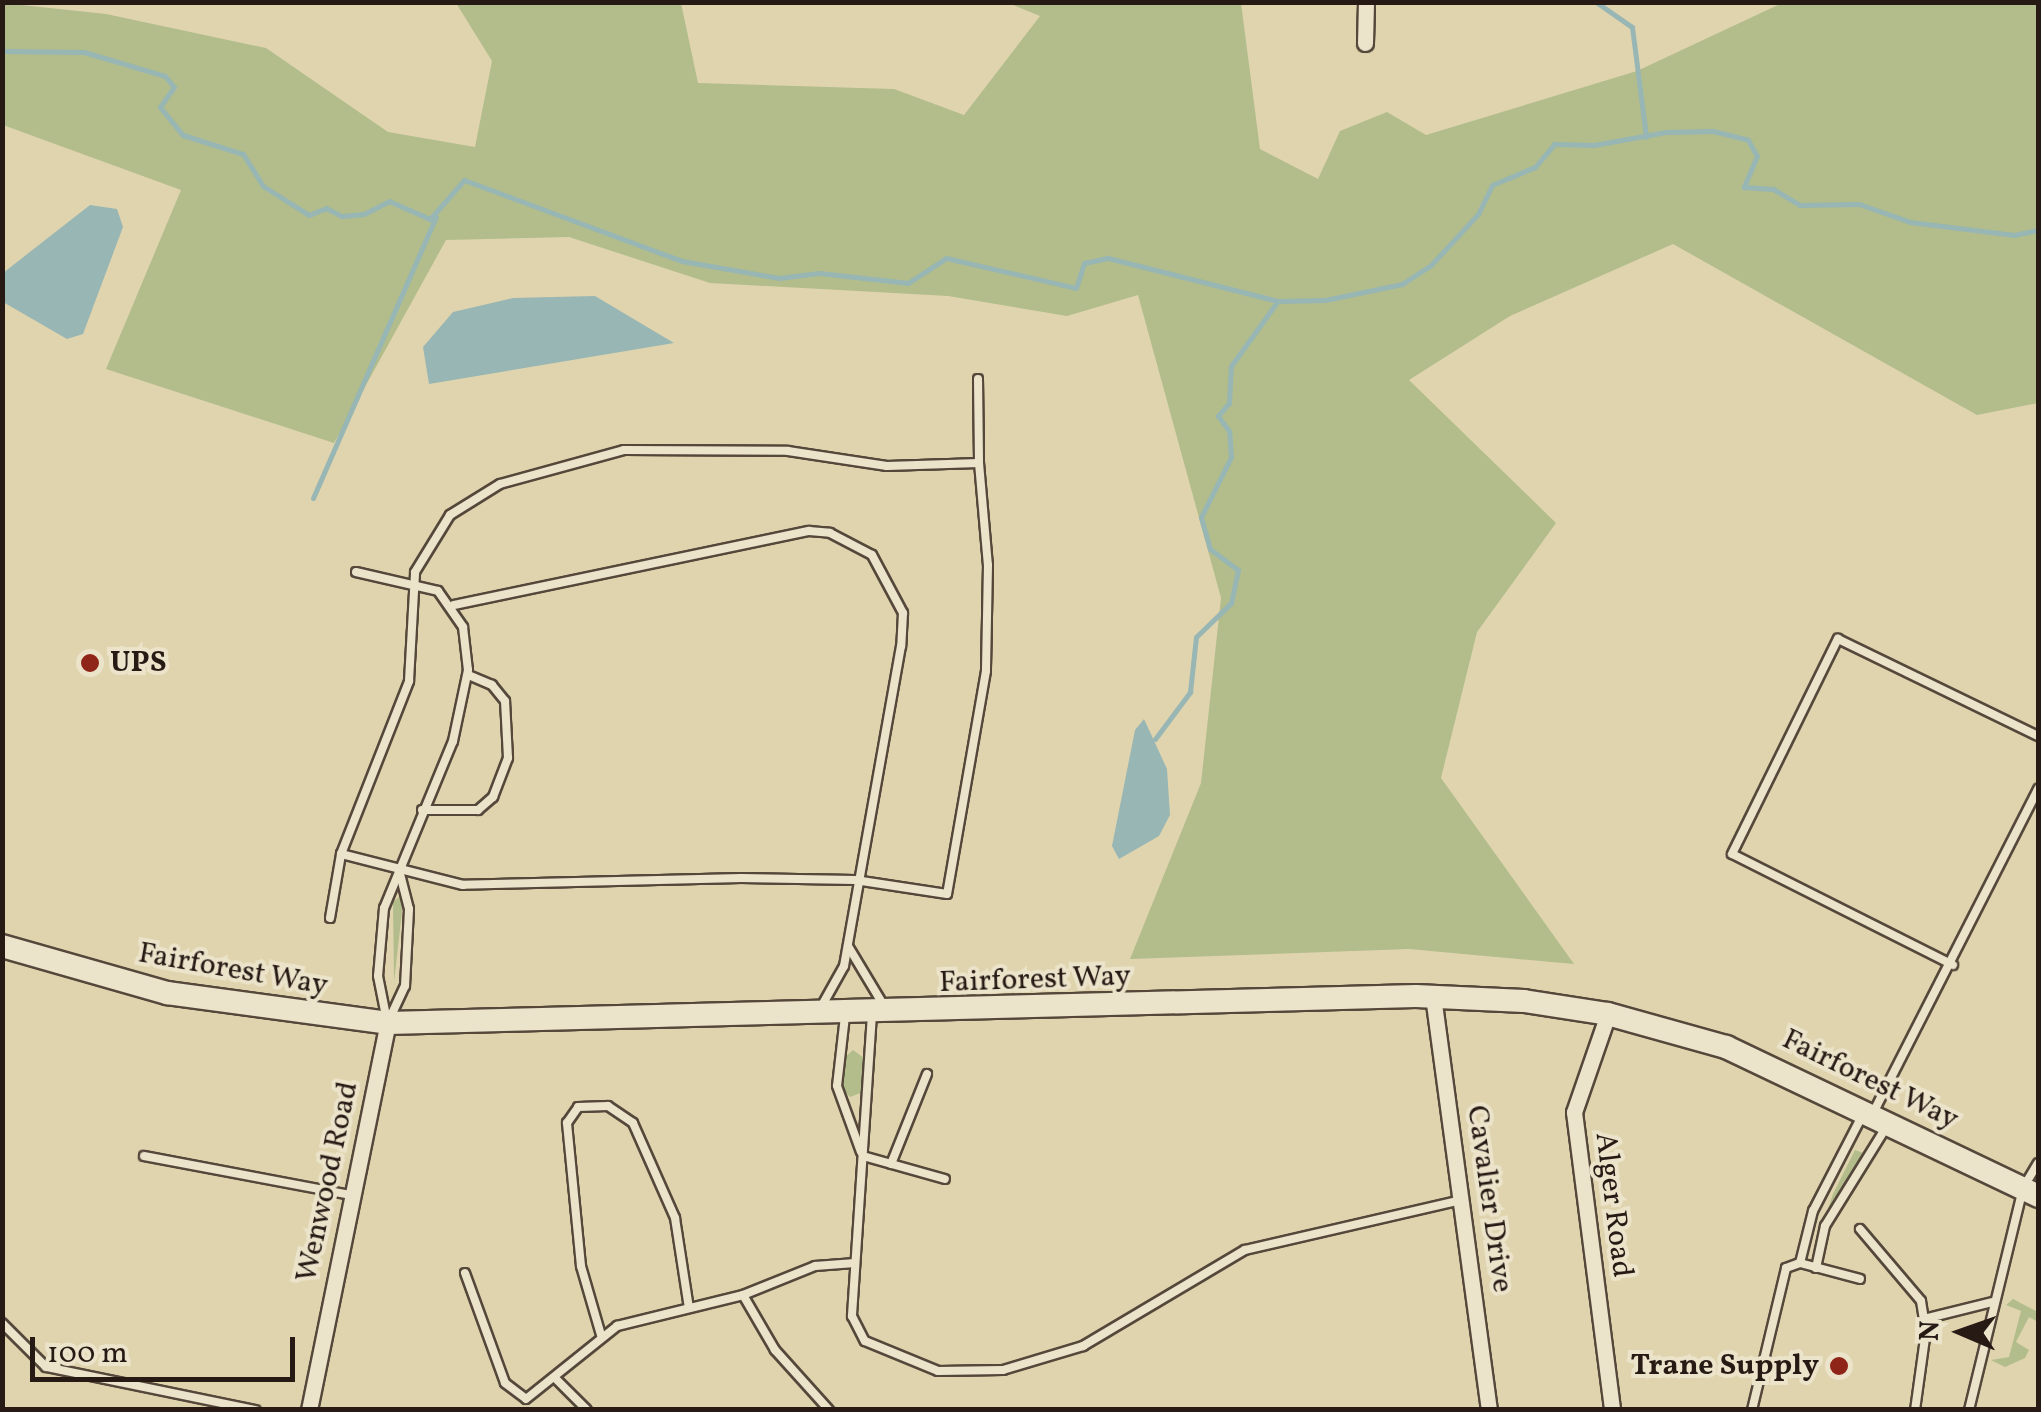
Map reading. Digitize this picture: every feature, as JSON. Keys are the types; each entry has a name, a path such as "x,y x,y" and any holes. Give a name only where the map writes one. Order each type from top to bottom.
{"main road":[{"name":"Fairforest Way","path":"2,946 168,993 388,1024 816,1016 1433,996 1608,1014 1726,1047 2031,1192"}],"street":[{"path":"1365,44 1366,2"},
{"name":"Cavalier Drive","path":"1433,996 1489,1410"},
{"name":"Alger Road","path":"1608,1014 1574,1112 1612,1410"},
{"name":"Wenwood Road","path":"309,1410 356,1196 388,1024"}],"lane":[{"path":"341,854 463,886 855,880 947,894 986,671 988,565 979,464 978,378"},
{"path":"330,918 341,854 409,681 410,587 428,540 450,515 500,484 624,450 788,451 886,466 979,464"},
{"path":"454,605 808,531 830,533 872,554 902,613 901,646 855,880 844,966 816,1016"},
{"path":"356,572 438,591 454,605 468,675 453,741 384,908 378,976 388,1024"},
{"path":"1953,965 1732,854 1838,639 2038,736"},
{"path":"422,810 478,810 493,798 508,758 506,700 492,685 468,675"},
{"path":"1816,1268 1825,1226 1876,1115 2038,789"},
{"path":"388,1024 405,986 409,909 399,870"},
{"path":"847,942 852,961 880,1014 863,1156 852,1316 865,1340 938,1371 975,1374 1082,1346 1245,1250 1461,1200"},
{"path":"845,1014 837,1086 863,1156"},
{"path":"890,1164 927,1074"},
{"path":"601,1335 581,1266 567,1123 578,1107 608,1106 633,1123 675,1218 689,1308"},
{"path":"1800,1263 1814,1211 1876,1115"},
{"path":"144,1156 356,1196"},
{"path":"863,1156 945,1179"},
{"path":"1969,1410 1993,1302 2038,1163"},
{"path":"1860,1228 1921,1301 1924,1320 1915,1410"},
{"path":"465,1272 509,1392 526,1399 557,1380 601,1335 743,1295 816,1266 855,1263"},
{"path":"1752,1410 1779,1279 1791,1263 1860,1280"},
{"path":"743,1295 775,1350 830,1410"},
{"path":"1924,1320 1993,1302"},
{"path":"2,1322 46,1367 256,1410"},
{"path":"557,1380 587,1410"}],"green space":[{"path":"3,3 106,14 266,48 388,132 475,147 492,61 456,3 681,3 698,83 894,89 964,115 1040,16 1008,3 1241,3 1260,149 1318,179 1340,131 1387,112 1426,135 1637,71 1782,3 2038,3 2038,403 1977,415 1673,244 1510,316 1409,380 1556,523 1477,632 1441,778 1574,964 1409,949 1130,959 1201,783 1221,598 1138,295 1067,316 948,296 710,283 569,237 446,240 334,443 106,369 181,190 3,125"},
{"path":"399,897 403,903 394,982 393,902"},
{"path":"853,1050 864,1058 863,1092 850,1097 844,1091 843,1059"},
{"path":"1855,1150 1866,1154 1828,1209 1833,1194"},
{"path":"2013,1299 2038,1312 2038,1322 2029,1317 2016,1342 2029,1350 2025,1358 2005,1367 1991,1360 2009,1357 2021,1311 2006,1305"}],"water":[{"path":"90,205 117,209 123,227 83,334 67,339 3,302 3,273"},
{"path":"595,296 674,343 429,384 423,347 453,312 513,298"},
{"path":"1144,719 1167,769 1170,815 1159,836 1119,859 1112,846 1135,730"}],"waterway":[{"path":"1596,2 1632,27 1646,137"},
{"path":"2,51 84,52 165,76 174,87 160,107 183,135 243,154 263,186 309,215 326,208 342,216 364,214 389,201 430,219 464,180 682,261 779,278 819,273 908,283 946,258 1076,288 1084,263 1108,258 1278,301 1325,300 1402,284 1430,266 1478,214 1492,185 1535,167 1554,144 1594,145 1666,132 1713,131 1748,140 1757,156 1744,187 1773,189 1800,205 1859,204 1910,222 2014,235 2038,230"},
{"path":"313,498 436,217"},
{"path":"1155,739 1190,692 1196,637 1231,603 1238,570 1210,549 1201,517 1231,457 1229,431 1218,416 1229,403 1231,366 1277,302"}],"place":[{"name":"UPS","path":"90,663"},
{"name":"Trane Supply","path":"1839,1366"}]}
